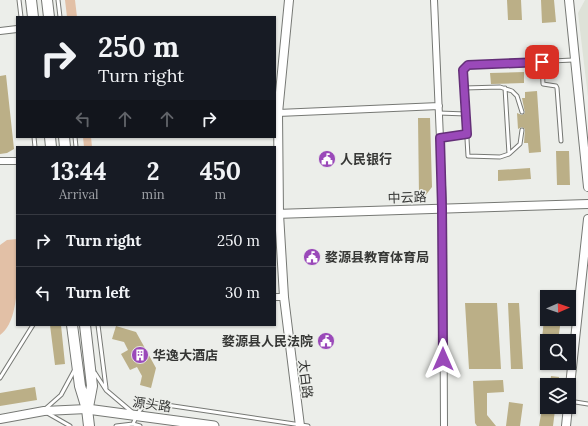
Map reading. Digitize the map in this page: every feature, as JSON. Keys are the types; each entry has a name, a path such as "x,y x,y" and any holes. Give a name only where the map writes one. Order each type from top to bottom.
{"main road":[{"path":"31,0 33,16"},
{"path":"47,0 49,16"},
{"path":"72,326 80,386 87,409 89,426"},
{"path":"85,326 92,386 87,409"},
{"name":"源头路","path":"87,409 135,419 214,426"}],"street":[{"name":"太白路","path":"289,0 278,113 277,214 284,297 303,426"},
{"path":"434,0 442,208 444,426"},
{"path":"568,0 585,127 588,187"},
{"path":"0,31 16,29"},
{"path":"278,113 439,110"},
{"path":"0,161 16,160"},
{"name":"中云路","path":"277,214 588,204"},
{"path":"571,378 588,219"},
{"path":"276,297 284,297"},
{"path":"0,419 44,411 87,409"},
{"path":"566,426 567,414"}],"lane":[{"path":"19,0 21,16"},
{"path":"58,0 60,16"},
{"path":"522,130 520,144 509,154 500,157 470,158 468,156 463,70 468,65 575,60"},
{"path":"542,62 543,84 556,86 557,88 561,141"},
{"path":"464,88 505,88 517,96 522,112"},
{"path":"505,88 509,154"},
{"path":"439,110 466,114"},
{"path":"440,138 467,134"},
{"path":"0,378 32,326"},
{"path":"98,326 106,390"},
{"path":"70,426 44,411 48,405 61,395 72,378 77,363"},
{"path":"90,364 106,390 121,404 140,426"},
{"path":"576,402 588,404"},
{"path":"116,426 135,419 144,406 152,403 303,426"}],"shaded area":[{"path":"65,0 75,0 77,16 67,16"},
{"path":"585,0 588,0 588,97 578,13"},
{"path":"83,138 91,138 92,146 84,146"},
{"path":"16,239 16,298 12,317 7,328 0,335 0,245 7,240"}],"building":[{"path":"507,0 521,0 522,20 508,20"},
{"path":"541,0 554,0 556,22 542,23"},
{"path":"524,72 524,83 491,84 490,73"},
{"path":"6,75 14,149 7,153 0,154 0,76"},
{"path":"537,91 541,152 529,153 528,143 524,143 525,129 522,127 518,129 517,113 522,115 525,113 522,98 525,98 525,92"},
{"path":"418,118 430,118 432,187 425,196 419,196"},
{"path":"556,151 569,151 570,185 557,185"},
{"path":"530,168 531,179 498,181 498,170"},
{"path":"465,303 497,303 501,369 469,369"},
{"path":"508,303 519,303 523,369 511,369"},
{"path":"50,326 61,326 65,364 55,365"},
{"name":"华逸大酒店","path":"116,326 136,332 156,368 151,388 140,385 142,376 137,367 130,370 121,354 128,350 124,342 112,339"},
{"path":"543,326 560,326 559,334 542,334"},
{"path":"551,376 559,377 559,378 551,378"},
{"path":"503,380 504,392 487,393 487,415 496,426 477,426 475,423 473,381"},
{"path":"35,387 37,400 0,406 0,393"},
{"path":"509,402 523,404 520,426 506,426"},
{"path":"541,414 554,414 553,426 539,426"}],"place":[{"name":"人民银行","path":"327,159"},
{"name":"婺源县教育体育局","path":"312,257"},
{"name":"婺源县人民法院","path":"326,341"},
{"name":"华逸大酒店","path":"140,355"}],"route":[{"path":"443,359 440,138 467,134 464,67 468,65 542,62"}]}
